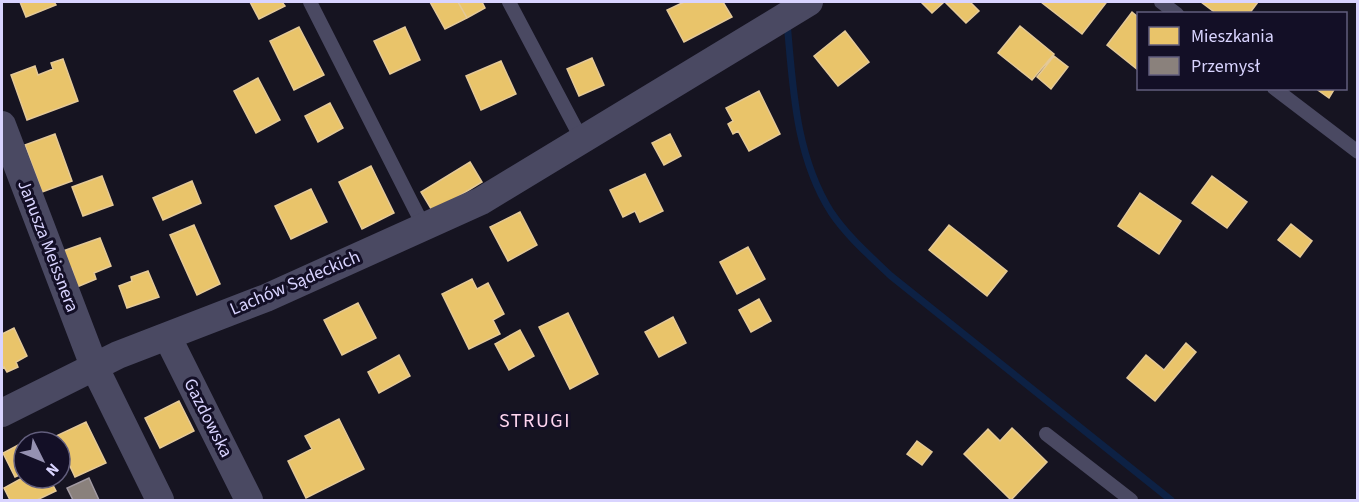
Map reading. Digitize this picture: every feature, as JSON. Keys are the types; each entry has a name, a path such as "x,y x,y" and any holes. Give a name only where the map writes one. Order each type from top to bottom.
{"street":[{"name":"Lachów Sądeckich","path":"2,413 118,355 266,298 481,201 582,140 761,23 805,3"},
{"name":"Janusza Meissnera","path":"2,125 94,366 160,501"},
{"name":"Gazdowska","path":"167,336 249,501"}],"lane":[{"path":"310,2 424,227"},
{"path":"509,2 582,140"},
{"path":"1161,2 1174,12"},
{"path":"1277,90 1358,152"},
{"path":"1046,434 1131,501"}],"building: Mieszkania":[{"path":"20,2 54,2 56,5 26,17"},
{"path":"250,2 282,2 285,6 259,19"},
{"path":"430,2 458,2 467,18 445,29"},
{"path":"458,2 482,2 485,8 467,18"},
{"path":"684,2 723,2 732,17 684,42 667,10"},
{"path":"921,2 944,2 932,13"},
{"path":"945,2 970,2 979,11 966,23"},
{"path":"1041,2 1103,2 1106,3 1082,34"},
{"path":"1201,2 1258,2 1250,12 1214,12"},
{"path":"1132,12 1137,16 1137,69 1107,45"},
{"path":"1020,26 1054,54 1032,80 998,53"},
{"path":"299,27 324,75 294,90 270,41"},
{"path":"405,27 420,60 390,74 374,41"},
{"path":"845,31 869,62 838,86 814,56"},
{"path":"1054,56 1068,67 1051,89 1037,77"},
{"path":"592,58 604,85 579,96 567,69"},
{"path":"63,59 78,101 27,120 11,75 35,66 38,75 53,69 51,63"},
{"path":"501,61 516,94 481,110 466,76"},
{"path":"258,78 280,120 256,133 234,91"},
{"path":"1318,90 1334,90 1329,98"},
{"path":"759,91 780,134 749,151 738,131 733,134 728,124 733,121 726,108"},
{"path":"330,103 343,128 318,142 305,116"},
{"path":"55,134 72,181 42,192 25,145"},
{"path":"670,134 681,156 664,165 652,143"},
{"path":"470,162 482,182 433,212 421,192"},
{"path":"371,166 394,213 362,229 339,182"},
{"path":"645,174 663,211 640,222 635,211 623,217 610,190"},
{"path":"102,176 113,205 83,216 72,187"},
{"path":"1212,176 1247,202 1227,228 1192,203"},
{"path":"192,181 201,203 163,220 153,198"},
{"path":"311,189 327,222 291,239 275,206"},
{"path":"1140,193 1181,221 1159,254 1118,226"},
{"path":"520,212 537,245 508,261 490,227"},
{"path":"1291,224 1312,241 1300,257 1278,240"},
{"path":"194,225 220,284 197,295 170,235"},
{"path":"949,225 1007,271 987,296 929,250"},
{"path":"100,238 111,266 94,273 96,279 77,287 72,268 70,269 63,251"},
{"path":"748,247 765,279 737,294 720,262"},
{"path":"148,271 159,297 127,308 119,286 132,281 131,277"},
{"path":"472,279 477,289 488,283 504,314 493,320 500,334 469,349 442,294"},
{"path":"759,299 771,321 751,332 739,310"},
{"path":"358,303 376,338 342,355 324,320"},
{"path":"568,313 598,374 570,389 539,327"},
{"path":"673,317 686,343 659,357 645,332"},
{"path":"14,328 27,356 16,362 18,367 7,372 4,367 2,368 2,334"},
{"path":"520,330 534,356 509,370 495,344"},
{"path":"1186,343 1196,352 1155,401 1127,378 1146,355 1164,370"},
{"path":"399,355 410,376 379,393 368,372"},
{"path":"179,401 194,431 160,448 145,418"},
{"path":"339,419 364,469 306,498 288,461 312,449 305,436"},
{"path":"86,422 106,463 75,477 72,471 72,430 69,430"},
{"path":"1012,428 1047,462 1011,500 964,454 988,429 1000,441"},
{"path":"917,441 932,452 922,465 907,454"},
{"path":"12,448 12,471 3,453"},
{"path":"12,484 12,490 56,491 37,500 10,500 4,488"}],"building: Przemysł":[{"path":"89,478 99,500 73,500 68,490 72,490 72,486"}],"waterway":[{"path":"787,22 794,96 803,144 819,190 837,221 859,246 891,276 1171,500"}],"district":[{"name":"STRUGI","path":"535,421"}]}
